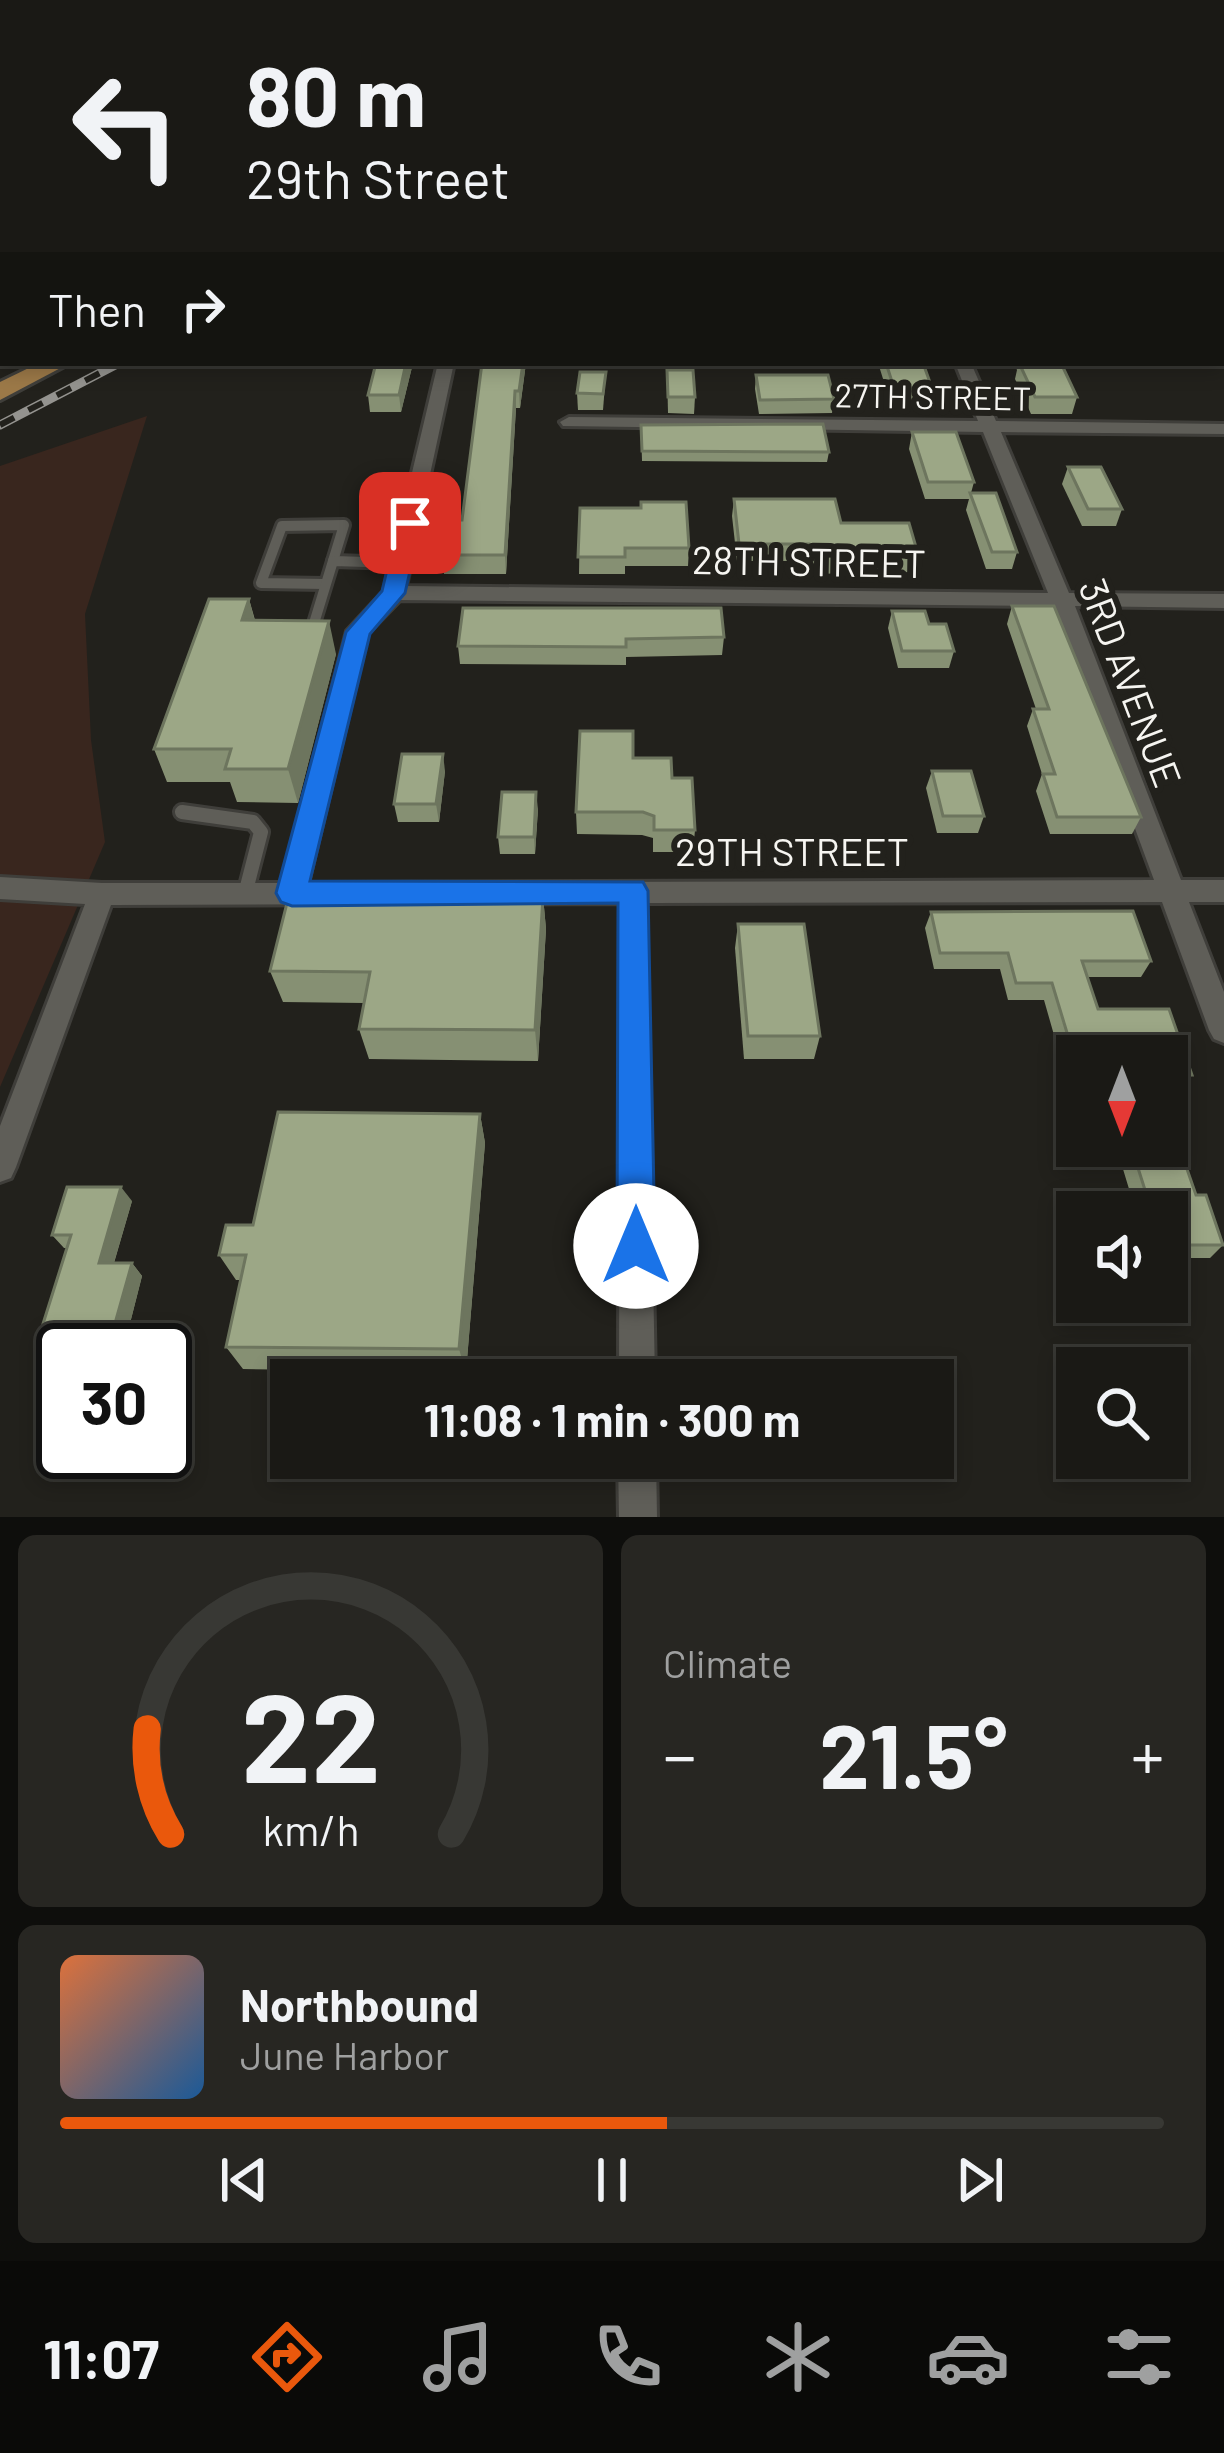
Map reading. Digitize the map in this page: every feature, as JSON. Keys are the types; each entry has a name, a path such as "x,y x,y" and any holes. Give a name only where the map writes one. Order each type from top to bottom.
{"main road":[{"path":"0,392 52,366"}],"street":[{"path":"292,893 358,632 394,593 445,366"},
{"name":"3RD AVENUE","path":"964,366 1062,601 1224,1030"},
{"name":"27TH STREET","path":"569,422 1224,429"},
{"name":"28TH STREET","path":"394,593 1224,601"},
{"name":"29TH STREET","path":"0,888 102,894 1224,891"},
{"path":"633,891 637,1359"},
{"path":"0,1167 102,894"},
{"path":"638,1479 638,1517"}],"lane":[{"path":"672,0 743,0"},
{"path":"310,635 344,525 282,526 261,583 325,584"},
{"path":"333,561 400,563"},
{"path":"182,812 253,822 261,832 244,893"}],"shaded area":[{"path":"147,416 85,614 91,740 105,842 0,1087 0,466"}],"building":[{"path":"375,366 405,366 399,395 368,395"},
{"path":"482,366 523,366 519,391 515,391 505,555 441,555 447,520 462,520"},
{"path":"887,366 924,366 932,388 894,388"},
{"path":"1020,366 1062,366 1077,397 1035,397"},
{"path":"667,370 693,370 695,397 668,397"},
{"path":"580,372 606,372 603,394 577,393"},
{"path":"756,375 828,375 834,399 760,400"},
{"path":"823,424 829,452 642,451 641,425"},
{"path":"912,432 956,432 974,482 928,482"},
{"path":"1068,467 1101,467 1122,509 1088,509"},
{"path":"970,493 996,493 1017,552 992,552"},
{"path":"734,499 835,499 841,523 909,523 918,554 812,557 809,544 739,544"},
{"path":"641,502 686,502 689,548 625,548 625,557 578,557 580,508 641,508"},
{"path":"209,599 249,599 242,620 329,621 288,769 225,769 231,749 154,749"},
{"path":"1012,606 1054,606 1141,817 1057,817 1043,774 1055,774 1033,709 1049,709"},
{"path":"463,608 721,608 724,637 626,639 626,647 458,646"},
{"path":"892,611 925,611 929,624 946,624 954,651 902,651"},
{"path":"580,731 633,731 633,758 671,758 672,778 692,778 695,830 654,830 654,816 643,812 576,812"},
{"path":"402,754 443,754 436,804 394,804"},
{"path":"932,771 971,771 984,816 943,816"},
{"path":"502,792 536,792 534,837 498,837"},
{"path":"289,895 543,896 535,1030 359,1029 370,972 270,971"},
{"path":"1133,911 1151,961 1082,961 1098,1009 1169,1009 1178,1035 1068,1035 1052,983 1016,983 1008,953 940,953 931,912"},
{"path":"738,924 804,924 820,1036 748,1036"},
{"path":"278,1112 480,1114 459,1349 226,1347 246,1255 219,1255 226,1225 253,1225"},
{"path":"1138,1167 1186,1167 1196,1195 1206,1195 1223,1245 1188,1245 1188,1191 1145,1191"},
{"path":"67,1187 121,1187 99,1263 132,1263 115,1323 43,1323 71,1235 52,1235"}],"railway":[{"path":"0,425 113,366"}],"route":[{"path":"410,523 394,593 358,632 292,893 633,891 636,1246"}]}
